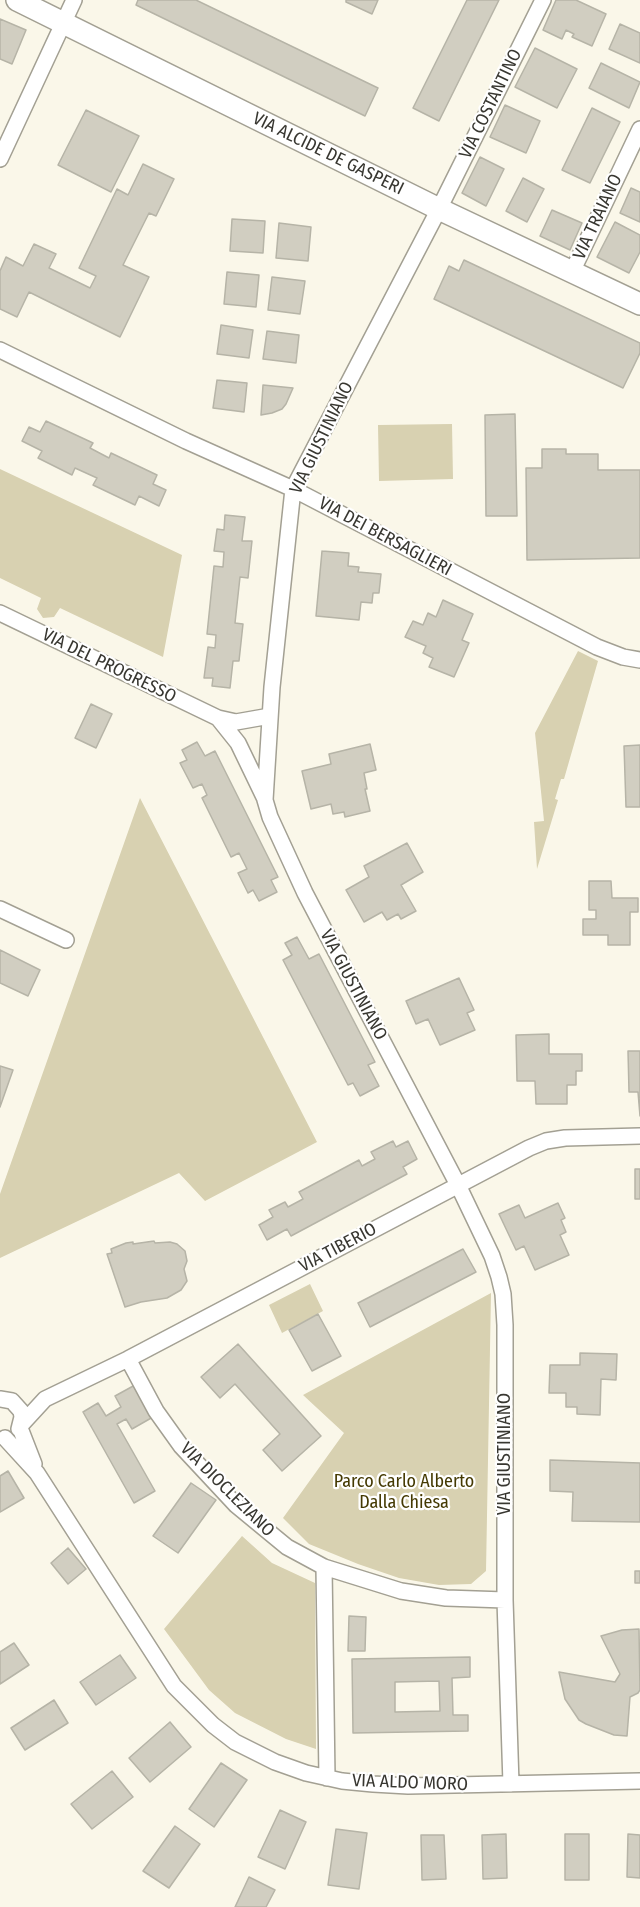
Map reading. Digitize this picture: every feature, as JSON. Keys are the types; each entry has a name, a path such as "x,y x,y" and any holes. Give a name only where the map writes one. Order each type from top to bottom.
{"street":[{"name":"VIA ALCIDE DE GASPERI","path":"17,0 439,209 640,304"},
{"path":"0,159 74,0"},
{"name":"VIA COSTANTINO","path":"439,209 543,0"},
{"name":"VIA TRAIANO","path":"572,272 640,129"},
{"name":"VIA GIUSTINIANO","path":"439,209 293,489 270,716 265,800 270,817 304,892 458,1185 496,1266 505,1309 505,1600 511,1784"},
{"name":"VIA DEI BERSAGLIERI","path":"0,350 186,441 293,489 588,643 614,654 640,660"},
{"name":"VIA DEL PROGRESSO","path":"0,613 218,718 236,723 270,716"},
{"name":"VIA DEL PROGRESSO","path":"218,718 238,743 265,800"},
{"path":"0,909 66,940"},
{"name":"VIA TIBERIO","path":"21,1426 45,1399 128,1359 529,1148 546,1141 576,1137 640,1136"},
{"name":"VIA DIOCLEZIANO","path":"128,1359 161,1420 195,1462 236,1505 268,1534 295,1552 324,1567 411,1593 447,1598 505,1600"},
{"name":"VIA TIBERIO","path":"4,1399 45,1399"},
{"name":"VIA ALDO MORO","path":"4,1399 21,1411 21,1426 37,1473"},
{"name":"VIA ALDO MORO","path":"21,1426 16,1432 3,1438 37,1473 174,1686 213,1725 235,1742 275,1762 306,1773 327,1778 389,1785 640,1781"},
{"path":"324,1567 327,1778"}],"green space":[{"path":"452,424 453,479 379,481 378,425"},
{"path":"0,469 182,555 163,657 60,608 54,617 43,618 37,609 41,598 0,578"},
{"path":"578,651 598,661 564,779 561,779 555,799 558,800 537,869 534,822 544,821 535,733"},
{"path":"140,798 317,1142 205,1201 179,1173 0,1258 0,1194"},
{"path":"310,1284 323,1311 282,1333 269,1305"},
{"name":"Parco Carlo Alberto Dalla Chiesa","path":"491,1293 486,1571 471,1584 439,1585 399,1578 309,1544 283,1518 344,1433 303,1395"},
{"path":"242,1536 272,1563 315,1583 316,1749 286,1739 235,1713 209,1690 164,1629"}],"building":[{"path":"138,0 196,0 378,88 365,116 136,5"},
{"path":"346,0 378,0 372,14"},
{"path":"467,0 499,0 439,121 413,108"},
{"path":"556,0 576,0 606,14 592,46 572,37 574,34 566,30 562,39 543,30"},
{"path":"0,19 26,30 12,64 0,59"},
{"path":"620,24 640,33 640,63 609,49"},
{"path":"535,48 577,69 557,108 515,87"},
{"path":"601,63 640,82 629,108 589,88"},
{"path":"505,105 540,121 526,153 490,137"},
{"path":"592,108 620,122 590,183 562,170"},
{"path":"86,110 139,136 111,192 58,165"},
{"path":"480,157 504,169 486,206 462,193"},
{"path":"143,164 174,179 156,216 149,213 123,265 149,277 120,337 29,292 17,317 0,309 0,271 6,257 23,266 34,244 56,254 49,268 90,288 96,276 79,268 117,189 128,195"},
{"path":"523,178 544,189 527,222 506,211"},
{"path":"631,188 640,192 640,222 620,213"},
{"path":"552,210 582,223 570,250 540,236"},
{"path":"232,219 265,221 263,253 230,251"},
{"path":"615,222 640,235 640,252 629,273 597,257"},
{"path":"279,223 311,227 308,261 276,258"},
{"path":"464,260 640,343 640,353 623,388 434,299 449,266 459,271"},
{"path":"227,272 259,275 256,307 224,304"},
{"path":"272,277 305,281 300,314 268,310"},
{"path":"221,325 253,330 249,358 217,354"},
{"path":"267,331 299,335 296,363 263,359"},
{"path":"217,380 247,383 244,412 213,408"},
{"path":"263,385 293,388 282,409 261,415"},
{"path":"515,414 517,516 486,516 485,415"},
{"path":"46,421 93,443 90,448 109,458 111,453 157,475 153,484 166,490 159,506 139,496 135,505 93,485 97,478 75,468 72,475 38,458 42,451 22,441 29,427 40,432"},
{"path":"542,449 566,449 566,454 598,454 598,470 640,470 640,558 527,560 526,468 542,468"},
{"path":"225,515 245,517 242,541 252,541 248,578 240,577 235,623 243,624 239,661 233,661 230,688 212,686 213,678 204,678 208,647 215,648 216,635 207,634 214,566 223,567 224,552 214,551 217,529 224,530"},
{"path":"322,551 349,553 348,566 359,567 358,572 381,574 379,593 373,593 372,603 361,602 359,620 316,616"},
{"path":"443,600 473,614 462,640 469,643 454,677 429,667 433,658 423,653 426,646 405,637 413,621 423,625 428,613 436,617"},
{"path":"91,704 112,714 96,748 75,738"},
{"path":"197,742 205,756 215,751 278,877 271,880 277,892 259,901 253,890 248,893 238,873 247,869 239,853 231,857 202,798 207,795 202,784 193,788 180,763 187,760 182,750"},
{"path":"370,744 376,770 364,773 370,811 345,817 344,812 333,814 331,804 311,809 302,771 331,764 329,754"},
{"path":"640,745 640,807 626,807 624,746"},
{"path":"407,843 423,872 401,885 416,911 401,919 398,914 387,920 382,912 364,922 346,890 369,877 364,866"},
{"path":"589,881 611,881 612,898 638,898 638,912 630,912 630,945 608,945 608,935 583,935 583,919 596,919 596,910 589,910"},
{"path":"297,937 309,959 319,954 375,1062 368,1065 379,1086 360,1096 353,1083 348,1085 283,960 292,955 285,943"},
{"path":"0,950 40,970 28,996 0,983"},
{"path":"459,978 474,1010 467,1013 475,1030 440,1045 428,1019 416,1024 406,1001"},
{"path":"549,1034 549,1054 582,1054 582,1071 576,1071 576,1085 567,1085 567,1104 536,1104 535,1081 517,1081 516,1035"},
{"path":"628,1051 640,1051 640,1116 638,1092 629,1092"},
{"path":"0,1066 13,1070 0,1107"},
{"path":"393,1141 396,1147 408,1141 417,1159 403,1167 407,1174 291,1236 287,1229 267,1240 259,1225 273,1217 269,1210 285,1202 288,1207 303,1199 299,1192 359,1160 362,1166 375,1159 371,1152"},
{"path":"635,1169 640,1169 640,1199 635,1199"},
{"path":"558,1203 565,1218 561,1220 566,1232 560,1235 569,1255 535,1270 524,1246 516,1250 499,1214 519,1205 525,1218"},
{"path":"154,1241 155,1243 177,1244 185,1251 187,1261 184,1269 187,1281 181,1290 167,1298 125,1307 107,1254 112,1253 111,1249 126,1243"},
{"path":"463,1249 476,1272 370,1327 358,1303"},
{"path":"318,1314 341,1356 312,1371 289,1330"},
{"path":"238,1344 321,1436 282,1471 263,1450 280,1434 235,1384 220,1398 201,1377"},
{"path":"580,1353 617,1354 616,1380 601,1379 600,1415 577,1414 577,1407 566,1407 566,1393 549,1393 550,1365 580,1365"},
{"path":"135,1385 153,1417 132,1429 126,1419 117,1424 155,1491 134,1503 83,1412 98,1403 106,1416 121,1407 115,1396"},
{"path":"550,1460 640,1463 640,1522 572,1521 573,1492 550,1491"},
{"path":"8,1471 24,1498 0,1512 0,1476"},
{"path":"191,1483 216,1500 178,1553 153,1536"},
{"path":"68,1548 86,1569 68,1584 51,1563"},
{"path":"635,1571 640,1571 640,1583 635,1583"},
{"path":"349,1616 366,1617 365,1651 348,1651"},
{"path":"639,1629 640,1690 630,1697 627,1736 614,1735 579,1720 565,1699 559,1672 615,1682 620,1674 601,1636 622,1630"},
{"path":"14,1643 29,1665 0,1684 0,1652"},
{"path":"120,1655 136,1678 96,1705 80,1682"},
{"path":"470,1657 470,1677 452,1678 453,1715 468,1715 468,1731 353,1733 352,1659","holes":["439,1681 440,1711 395,1712 395,1682"]},
{"path":"54,1700 68,1723 25,1750 11,1728"},
{"path":"170,1722 191,1747 150,1782 129,1758"},
{"path":"221,1763 247,1780 214,1827 189,1809"},
{"path":"112,1771 133,1797 92,1829 71,1804"},
{"path":"280,1810 306,1822 285,1869 258,1857"},
{"path":"175,1826 200,1844 169,1888 143,1871"},
{"path":"336,1829 367,1833 359,1889 328,1885"},
{"path":"506,1834 507,1878 483,1879 482,1835"},
{"path":"565,1834 589,1834 589,1880 565,1880"},
{"path":"628,1834 640,1835 640,1878 627,1877"},
{"path":"421,1835 444,1835 446,1879 422,1880"},
{"path":"249,1877 275,1890 266,1907 235,1907"}]}
